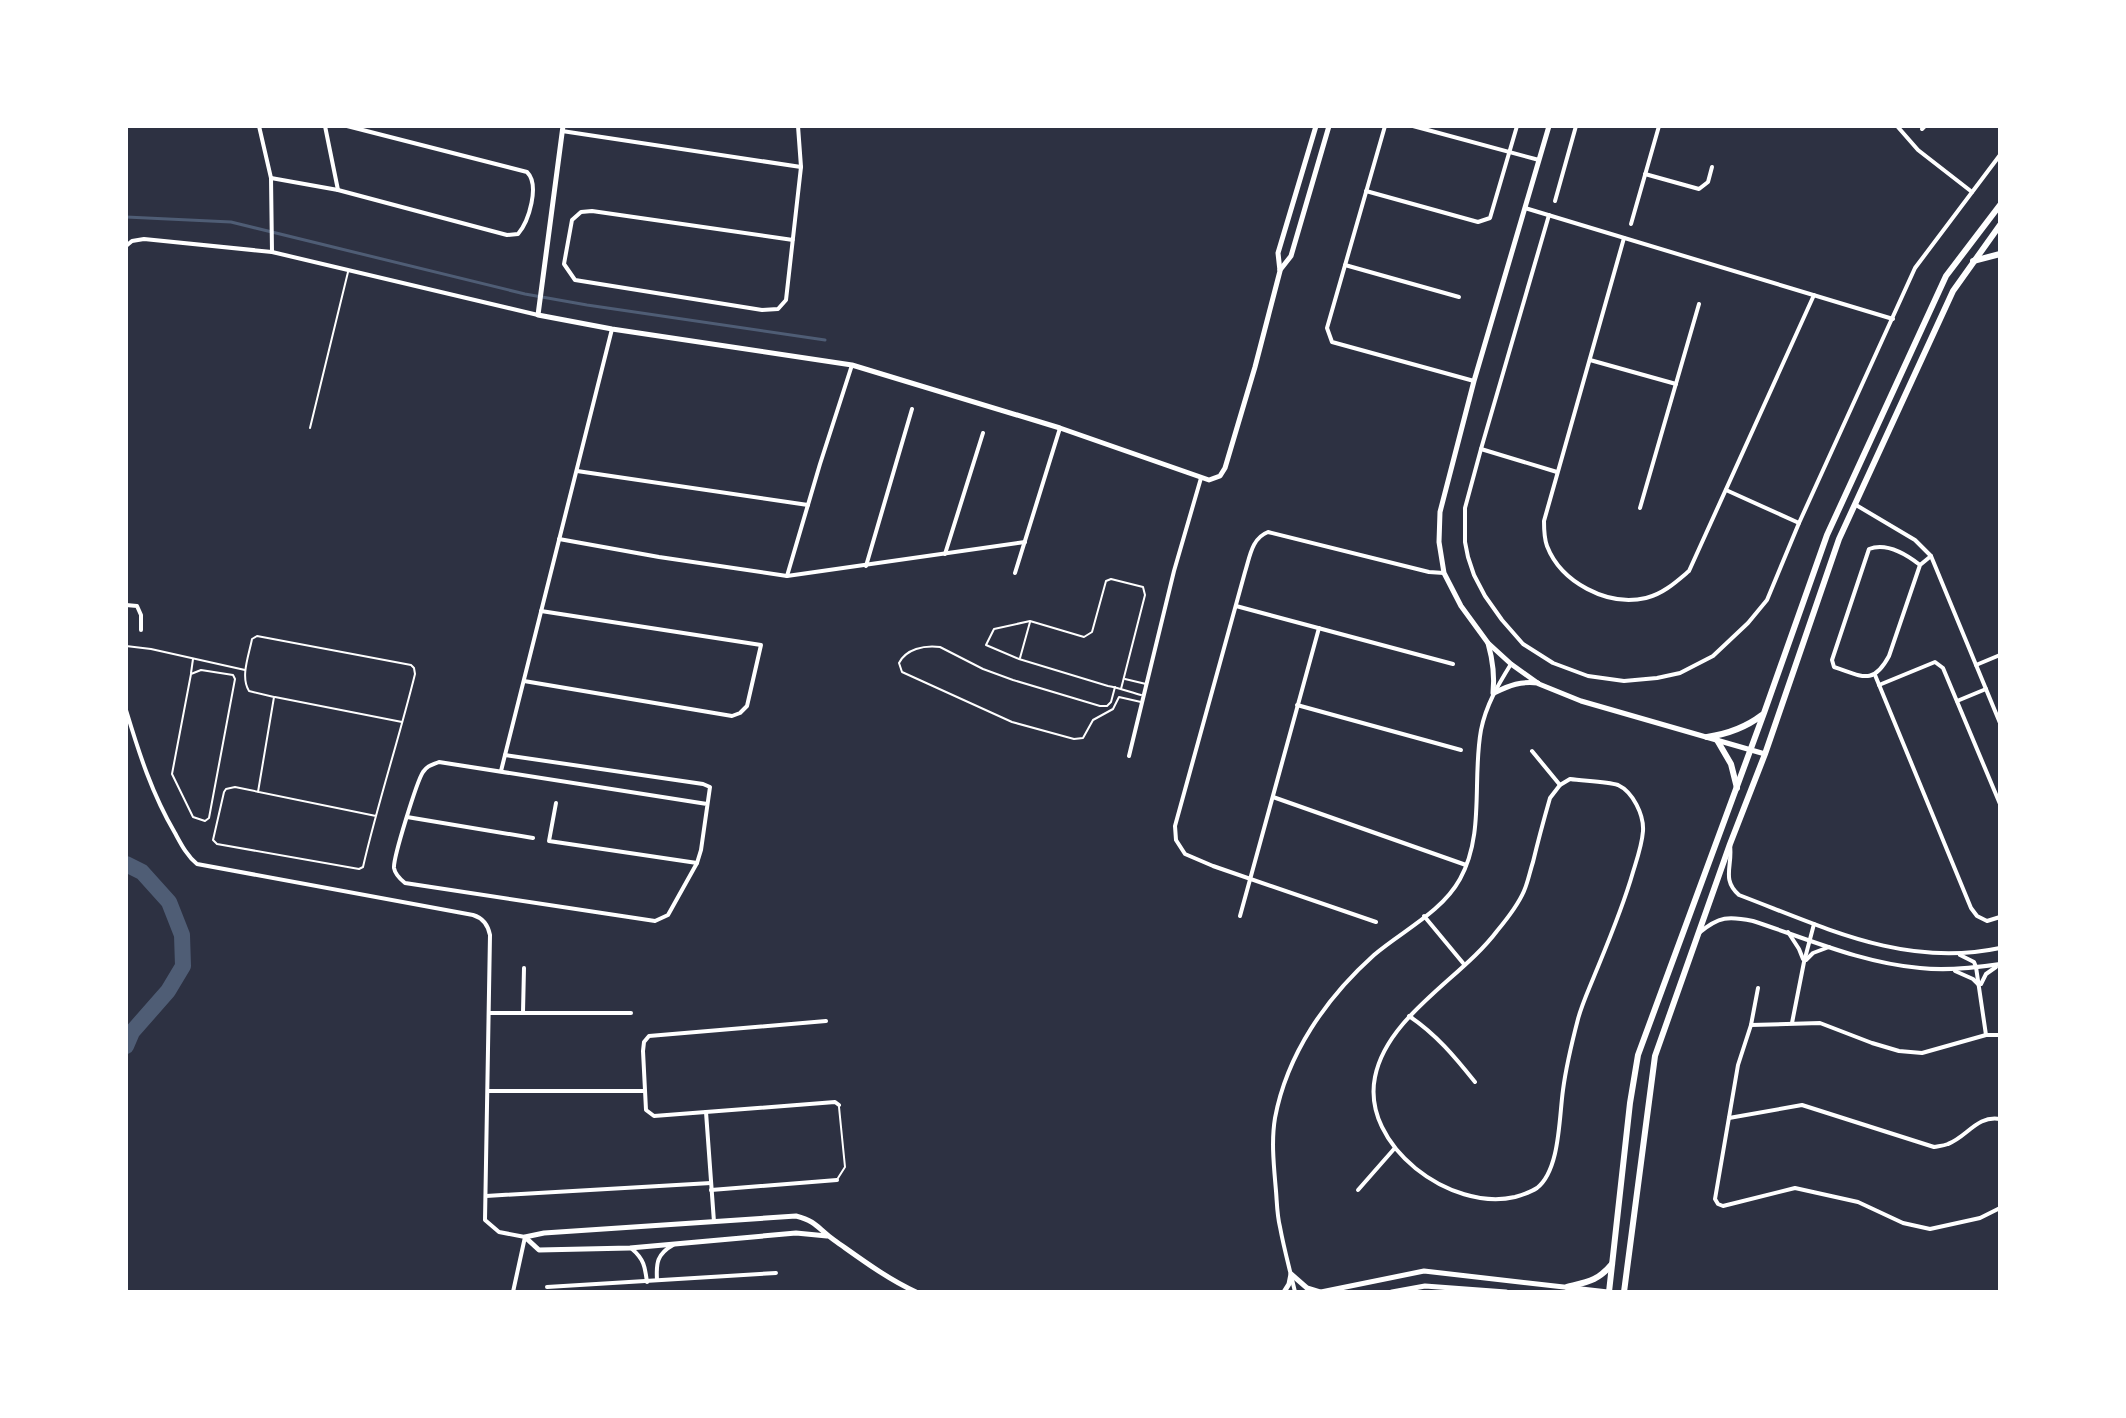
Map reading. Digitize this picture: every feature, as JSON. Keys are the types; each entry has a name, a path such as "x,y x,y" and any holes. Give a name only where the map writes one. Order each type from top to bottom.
{"main road":[{"path":"1608,1292 1638,1055 1827,535 1946,276 1997,216 2000,205"},
{"path":"1624,1292 1655,1056 1839,539 1953,291 2000,225"},
{"path":"1973,261 2000,254"},
{"path":"1707,737 1725,735 1764,713"},
{"path":"1717,740 1731,764 1737,788"},
{"path":"1567,1287 1593,1281 1613,1262"}],"street":[{"path":"259,126 271,178 272,252"},
{"path":"325,126 338,190"},
{"path":"271,178 338,190 507,235 518,234 525,225 534,186 527,172 347,126"},
{"path":"793,240 592,211 581,212 572,220 564,264 575,280 762,310 778,309 786,300 793,240 801,167 798,126"},
{"path":"126,246 132,241 144,239 272,252 538,315 852,365 1060,428 1214,480 1225,468 1255,367 1280,271 1278,253 1316,126"},
{"path":"1280,271 1291,256 1329,126"},
{"path":"1385,126 1327,328 1332,342 1474,381"},
{"path":"1413,126 1539,160"},
{"path":"1366,191 1478,222 1490,218 1517,126"},
{"path":"1539,684 1488,643 1461,606 1444,573 1439,542 1440,512 1474,381 1549,126"},
{"path":"1555,201 1576,126"},
{"path":"1631,224 1659,126"},
{"path":"1897,126 1918,150 1972,192"},
{"path":"538,315 562,128 801,167"},
{"path":"1549,215 1465,508 1465,542 1474,575 1485,596 1523,644 1553,663 1588,676 1624,681 1657,678 1680,673 1713,656 1767,600 1915,268 2000,155"},
{"path":"1645,174 1699,189 1708,182 1712,167"},
{"path":"1525,208 1893,319"},
{"path":"1624,238 1544,521 1546,545 1566,576 1591,591 1615,598 1644,598 1667,588 1689,571 1814,295"},
{"path":"1345,265 1459,297"},
{"path":"1640,508 1699,304"},
{"path":"501,771 612,329"},
{"path":"1590,360 1676,384"},
{"path":"787,576 852,365"},
{"path":"866,566 912,409"},
{"path":"1015,573 1060,428"},
{"path":"945,554 983,433"},
{"path":"1481,449 1557,472"},
{"path":"577,471 808,505"},
{"path":"1129,756 1174,571 1201,478"},
{"path":"1726,490 1799,523"},
{"path":"1854,504 1915,540 1931,556 2000,723"},
{"path":"1376,922 1185,854 1176,840 1175,826 1236,606 1255,541 1260,535 1268,532 1429,572 1444,573"},
{"path":"559,539 787,576 1025,542"},
{"path":"1920,565 1903,552 1876,546 1869,549 1832,660 1834,667 1867,678 1883,668 1920,565 1931,556"},
{"path":"126,605 137,606 141,615 141,630"},
{"path":"1236,606 1453,664"},
{"path":"524,681 732,716 747,706 761,645 541,611"},
{"path":"1240,916 1319,628"},
{"path":"1295,1292 1279,1225 1273,1151 1275,1120 1283,1088 1293,1060 1322,1011 1347,981 1442,901 1459,881 1473,842 1481,729 1495,677 1488,643"},
{"path":"1976,665 2000,655"},
{"path":"1879,685 1935,662 1943,668 2000,804"},
{"path":"1493,693 1511,664"},
{"path":"1875,675 1971,908 1977,916 1987,921 2000,917"},
{"path":"1493,693 1511,684 1539,684 1581,701 1765,754"},
{"path":"1957,701 1986,689"},
{"path":"1297,705 1461,750"},
{"path":"126,710 145,773 164,815 186,852 197,864 473,915 485,922 490,935 485,1220 499,1232 525,1237 544,1233 796,1216 813,1221 828,1236 891,1280 916,1292"},
{"path":"1532,751 1560,785"},
{"path":"505,755 710,787 697,863 668,915 655,921 405,883 394,867 407,817 421,775 427,767 439,762 707,804"},
{"path":"1570,779 1619,786 1633,799 1643,828 1641,845 1625,901 1578,1017 1548,1175 1536,1189 1506,1199 1464,1195 1429,1178 1394,1149 1374,1108 1374,1080 1380,1057 1409,1016 1464,964 1482,950 1525,890 1550,798 1560,785 1570,779"},
{"path":"1273,797 1466,865"},
{"path":"556,803 549,841 697,863"},
{"path":"407,817 533,838"},
{"path":"1730,844 1730,887 1739,895 1814,924 1883,947 1935,955 1958,955 2000,948"},
{"path":"1424,916 1464,964"},
{"path":"1699,933 1725,918 1753,921 1859,957 1894,965 1951,970 2000,965"},
{"path":"1792,1023 1814,924"},
{"path":"1788,932 1804,962"},
{"path":"1804,962 1813,953 1831,947"},
{"path":"1958,955 1974,962 1976,967 1986,1035"},
{"path":"1980,986 1986,974 2000,965"},
{"path":"523,1012 524,968"},
{"path":"1951,970 1973,979 1980,986"},
{"path":"1758,988 1751,1025 1738,1065 1715,1199 1718,1204 1723,1206 1795,1188 1858,1202 1903,1223 1930,1229 1980,1218 2000,1208"},
{"path":"489,1013 631,1013"},
{"path":"1409,1016 1449,1050 1475,1082"},
{"path":"826,1021 649,1036 644,1042 643,1051 646,1110 654,1116 835,1102 839,1105"},
{"path":"1751,1025 1820,1023 1899,1051 1922,1053 1986,1035 2000,1035"},
{"path":"488,1091 644,1091"},
{"path":"1729,1118 1802,1105 1934,1147 1949,1144 1981,1121 2000,1119"},
{"path":"706,1112 714,1222"},
{"path":"1358,1190 1394,1149"},
{"path":"711,1190 837,1180"},
{"path":"486,1196 711,1183"},
{"path":"525,1237 539,1250 630,1248 796,1233 828,1236"},
{"path":"513,1292 525,1237"},
{"path":"657,1282 657,1259 664,1250 675,1244"},
{"path":"630,1248 642,1259 647,1282"},
{"path":"1291,1274 1307,1288 1321,1292 1424,1271 1608,1292"},
{"path":"547,1287 776,1273"},
{"path":"1284,1292 1291,1274"},
{"path":"1392,1292 1425,1286 1506,1292"}],"lane":[{"path":"310,428 348,272"},
{"path":"1121,689 1145,595 1143,587 1111,579 1106,581 1092,632 1084,637 1030,621 994,629 986,645 1019,659 1121,689 1143,695"},
{"path":"1019,659 1030,621"},
{"path":"376,816 235,787 226,789 213,840 215,843 359,869 363,867 403,722 415,674 411,665 257,636 252,639 245,670 249,691 403,722"},
{"path":"126,646 245,670"},
{"path":"1115,687 1111,702 1100,706 1013,680 933,646 906,653 898,665 902,672 1012,722 1074,739 1083,738 1093,720 1113,709 1119,697 1142,702"},
{"path":"191,674 201,670 233,675 235,679 209,818 205,821 193,817 172,777 191,674 194,658"},
{"path":"1124,679 1146,685"},
{"path":"258,792 274,697"},
{"path":"837,1180 845,1167 839,1105"}],"waterway":[{"path":"126,217 231,222 525,294 825,340"},
{"path":"126,864 142,872 169,902 182,935 183,966 168,991 132,1032 126,1046"}]}
